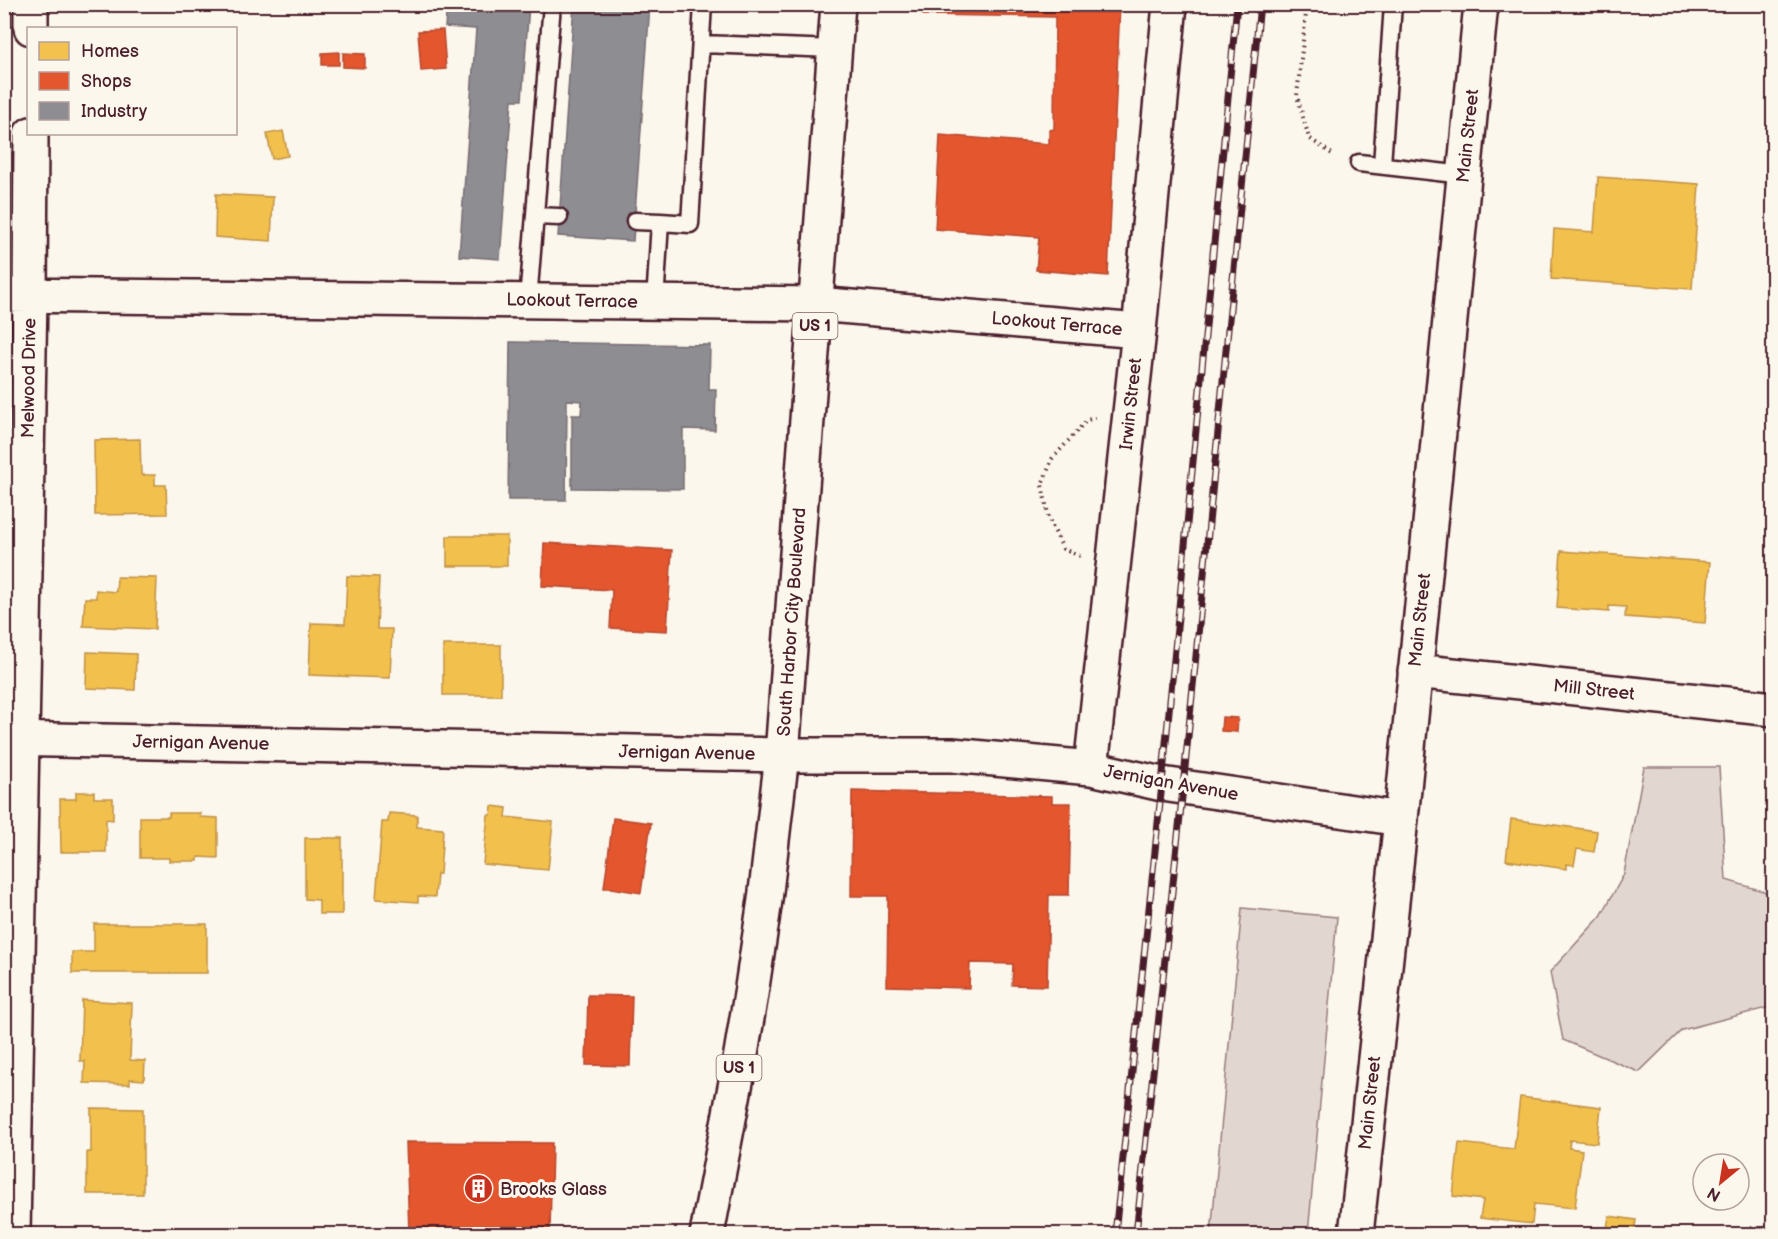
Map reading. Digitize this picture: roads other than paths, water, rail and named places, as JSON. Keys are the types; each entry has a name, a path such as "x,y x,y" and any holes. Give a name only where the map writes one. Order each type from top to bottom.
{"street":[{"path":"31,4 31,27"},
{"name":"South Harbor City Boulevard","path":"706,1234 751,994 782,755 838,4"},
{"name":"Irwin Street","path":"1091,768 1139,331 1170,4"},
{"name":"Main Street","path":"1356,1234 1401,819 1481,4"},
{"name":"Melwood Drive","path":"13,1234 17,295 31,135"},
{"name":"Lookout Terrace","path":"17,295 816,304 1139,331"},
{"name":"Mill Street","path":"1415,671 1773,709"},
{"name":"Jernigan Avenue","path":"14,739 782,755 952,755 1091,768 1162,784 1401,819"}],"lane":[{"path":"528,301 552,4"},
{"path":"634,221 690,224 703,4"},
{"path":"1382,165 1393,4"},
{"path":"701,44 835,49"},
{"path":"1359,163 1464,175"},
{"path":"535,216 559,217"},
{"path":"655,303 660,222"}],"railway":[{"path":"1115,1234 1162,784 1237,4"},
{"path":"1136,1234 1183,788 1260,4"}],"place":[{"name":"Brooks Glass","path":"479,1189"}]}
